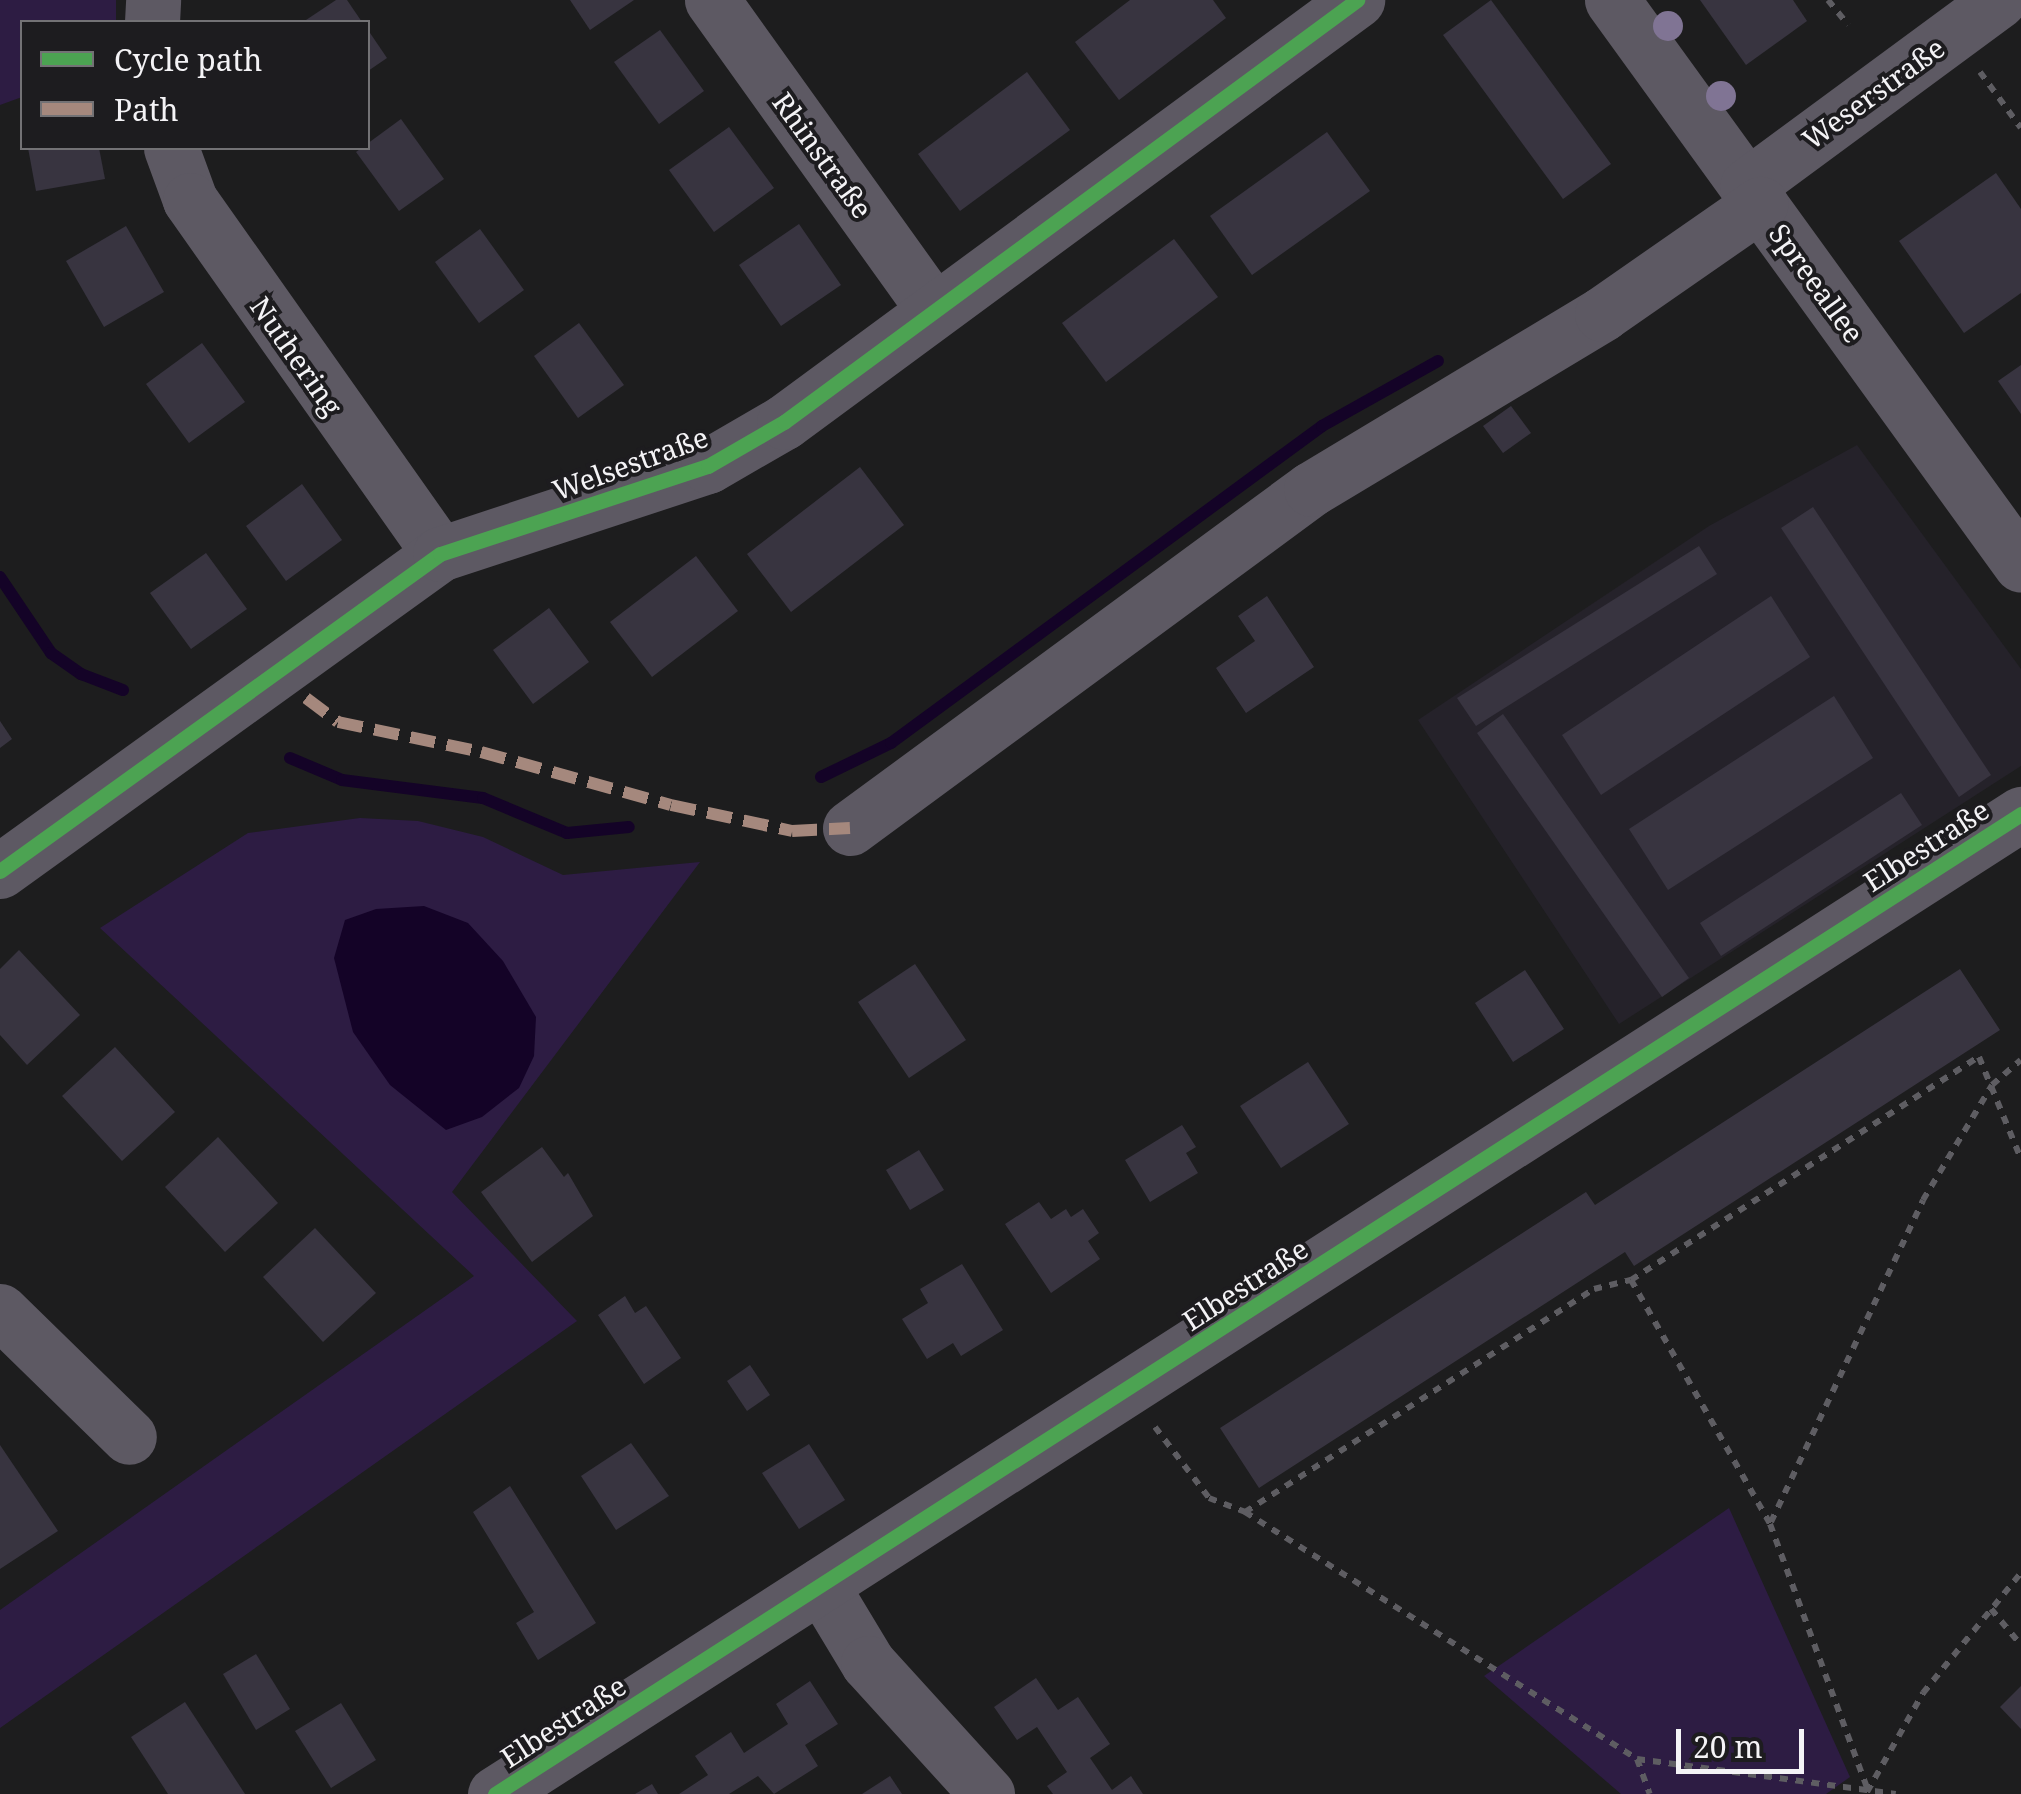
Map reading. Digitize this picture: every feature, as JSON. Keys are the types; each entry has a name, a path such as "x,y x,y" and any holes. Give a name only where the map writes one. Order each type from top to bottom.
{"street":[{"name":"Rhinstraße","path":"712,0 934,310"},
{"name":"Welsestraße","path":"0,871 440,554 708,466 784,422 1357,0"},
{"name":"Spreeallee","path":"1612,0 2021,565"},
{"name":"Weserstraße","path":"850,828 1312,489 1635,294 1952,34 1999,0"},
{"name":"Nuthering","path":"173,150 190,200 440,554"},
{"name":"Elbestraße","path":"494,1794 2021,814"},
{"path":"0,1311 129,1437"},
{"path":"820,1585 868,1663 986,1794"}],"path":[{"path":"1828,0 1848,25"},
{"path":"1952,34 2021,128"},
{"path":"2011,114 2021,114"},
{"path":"1245,1512 1594,1289 1631,1280 1980,1057 2011,1143 2021,1159"},
{"path":"1770,1524 1869,1306 1992,1086 2021,1060"},
{"path":"2011,1143 2021,1135"},
{"path":"1631,1280 1770,1524 1866,1793"},
{"path":"1126,1390 1208,1498 1245,1512 1637,1759 1866,1793 1896,1794"},
{"path":"1866,1793 1923,1693 2021,1573"},
{"path":"1992,1609 2021,1644"},
{"path":"1637,1759 1650,1794"}],"shaded area":[{"path":"0,0 116,0 116,20 20,20 20,98 0,105"},
{"path":"1857,445 2021,669 2021,766 1619,1024 1418,720 1709,526"},
{"path":"360,818 418,821 483,837 563,875 700,862 452,1192 577,1321 0,1728 0,1610 474,1276 100,928 248,833"},
{"path":"424,906 468,923 503,961 536,1017 534,1056 519,1088 482,1117 446,1130 390,1085 353,1032 334,958 345,920 376,909"},
{"path":"1729,1508 1850,1777 1826,1794 1621,1794 1484,1676"}],"building":[{"path":"336,0 347,0 361,20 306,20"},
{"path":"570,0 634,0 590,30"},
{"path":"1130,0 1213,0 1226,18 1119,100 1075,42"},
{"path":"1491,0 1611,164 1563,199 1443,35"},
{"path":"1700,0 1793,0 1807,21 1746,65"},
{"path":"660,30 704,91 659,124 614,62"},
{"path":"370,33 387,58 370,70"},
{"path":"1027,72 1070,130 960,211 918,154"},
{"path":"401,119 444,179 399,211 356,152 370,150 370,142"},
{"path":"729,127 774,188 714,232 669,170"},
{"path":"1327,132 1370,191 1252,275 1210,216"},
{"path":"28,150 99,150 105,179 36,191"},
{"path":"1996,173 2021,209 2021,293 1964,333 1899,241"},
{"path":"799,224 841,285 781,326 739,265"},
{"path":"126,226 164,292 104,327 66,261"},
{"path":"480,229 524,290 479,323 435,262"},
{"path":"1174,239 1218,297 1106,382 1062,323"},
{"path":"579,323 624,385 578,418 534,356"},
{"path":"202,343 245,402 189,443 146,384"},
{"path":"2021,365 2021,414 1998,381"},
{"path":"1511,406 1531,433 1503,453 1483,426"},
{"path":"860,467 904,525 791,612 747,554"},
{"path":"302,484 342,540 286,581 246,526"},
{"path":"1813,507 1991,775 1959,797 1781,528"},
{"path":"1699,546 1717,574 1476,726 1457,698"},
{"path":"206,553 247,609 191,649 150,593"},
{"path":"696,556 738,611 652,677 610,622"},
{"path":"1267,596 1314,667 1246,713 1216,668 1255,641 1238,616"},
{"path":"1771,596 1810,657 1601,795 1562,735"},
{"path":"549,608 589,662 533,704 493,650"},
{"path":"1834,696 1873,758 1668,890 1629,829"},
{"path":"1503,714 1689,978 1662,997 1477,733"},
{"path":"0,721 12,739 0,748"},
{"path":"1901,793 1922,825 1721,956 1700,923"},
{"path":"19,950 80,1015 27,1065 0,1035 0,969"},
{"path":"915,964 966,1040 909,1078 858,1002"},
{"path":"1960,969 2000,1030 1634,1266 1625,1252 1259,1488 1220,1428 1586,1192 1595,1205"},
{"path":"1525,970 1564,1029 1513,1062 1475,1003"},
{"path":"115,1047 175,1112 122,1161 62,1096"},
{"path":"1308,1062 1349,1124 1281,1168 1240,1106"},
{"path":"1182,1125 1196,1147 1186,1153 1198,1173 1150,1202 1125,1160"},
{"path":"218,1137 278,1203 225,1252 165,1187"},
{"path":"542,1147 564,1177 568,1173 593,1216 532,1262 481,1192"},
{"path":"919,1150 944,1190 910,1210 886,1170"},
{"path":"1039,1202 1051,1219 1066,1209 1071,1217 1083,1209 1099,1233 1088,1241 1100,1259 1051,1293 1005,1224"},
{"path":"315,1228 376,1293 323,1342 263,1277"},
{"path":"962,1264 1003,1330 961,1356 953,1343 927,1359 902,1319 928,1303 920,1289"},
{"path":"625,1296 635,1313 646,1306 681,1358 644,1384 598,1315"},
{"path":"750,1365 770,1395 747,1411 727,1381"},
{"path":"631,1443 669,1496 616,1530 581,1476"},
{"path":"809,1444 845,1500 799,1529 762,1473"},
{"path":"0,1445 58,1531 0,1569"},
{"path":"510,1486 596,1623 538,1660 516,1623 534,1612 473,1512"},
{"path":"256,1654 290,1709 256,1730 223,1674"},
{"path":"1036,1678 1058,1710 1078,1697 1110,1744 1090,1758 1112,1790 1131,1776 1143,1794 1053,1794 1047,1786 1067,1772 1037,1727 1017,1740 994,1707"},
{"path":"810,1681 838,1724 805,1745 818,1766 774,1794 758,1776 729,1794 679,1794 708,1775 695,1756 731,1732 744,1753 788,1724 776,1704"},
{"path":"2021,1686 2021,1729 2000,1707"},
{"path":"185,1702 245,1794 168,1794 131,1737"},
{"path":"341,1703 376,1760 331,1788 295,1731"},
{"path":"890,1776 902,1794 862,1794"},
{"path":"652,1784 658,1794 635,1794"}],"waterway":[{"path":"821,777 891,743 1322,426 1438,361"},
{"path":"0,577 51,653 81,674 123,690"},
{"path":"290,758 342,780 483,798 567,833 629,827"}],"marked path":[{"path":"306,698 338,722 481,752 671,805 792,831 850,828"}],"cycle path":[{"path":"0,871 440,554 708,466 784,422 1357,0"},
{"path":"495,1794 2021,814"}]}
